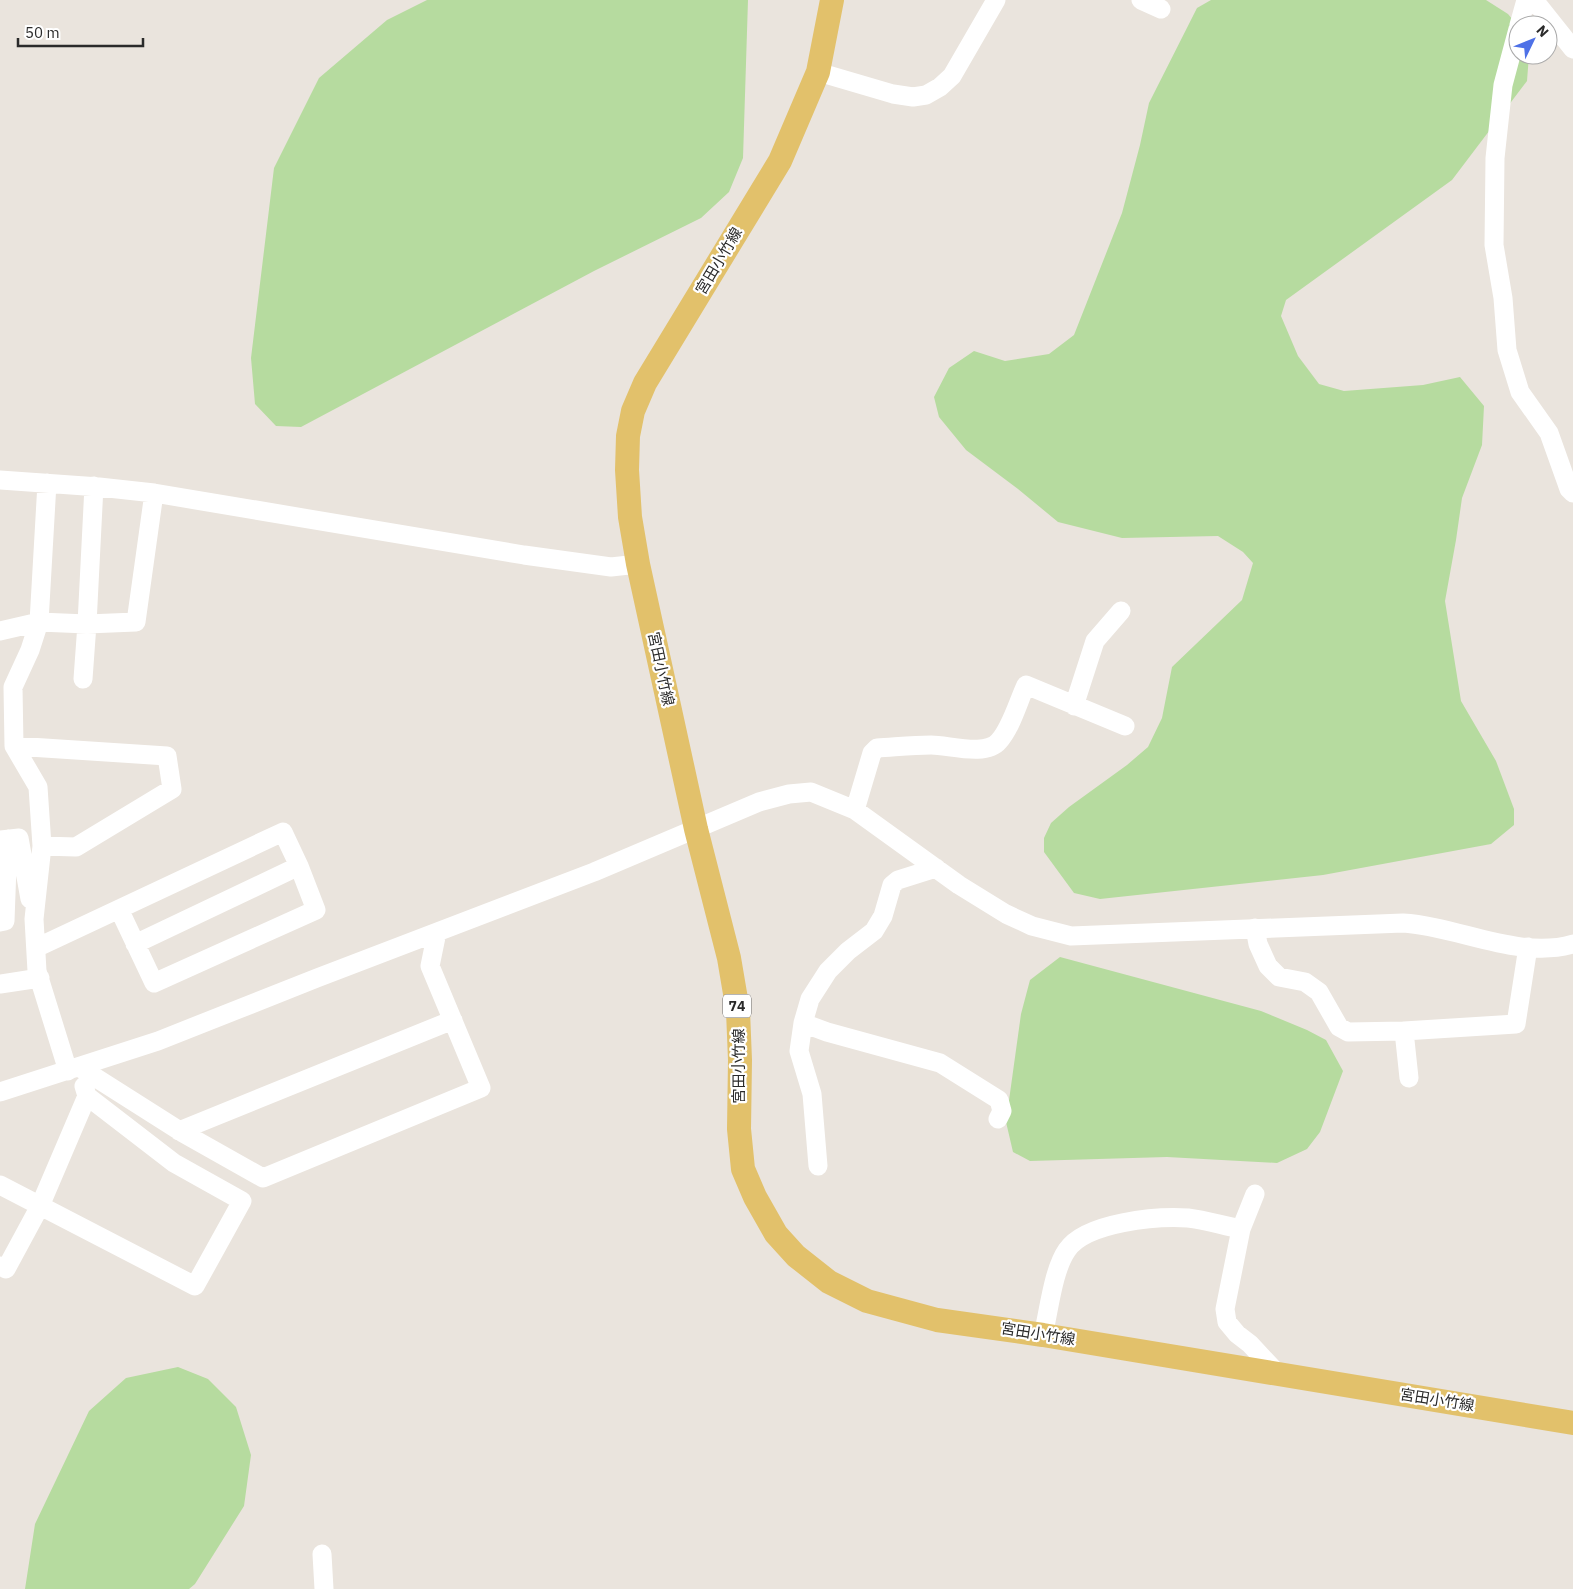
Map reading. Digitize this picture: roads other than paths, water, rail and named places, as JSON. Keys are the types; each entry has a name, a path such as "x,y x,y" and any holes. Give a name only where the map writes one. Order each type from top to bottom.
{"main road":[{"name":"宮田小竹線","path":"832,0 818,72 780,161 645,383 633,411 628,436 627,470 630,517 638,564 696,829 729,958 738,1011 740,1060 738,1129 743,1169 755,1197 776,1234 796,1256 829,1282 867,1301 937,1320 1043,1335 1573,1423"}],"street":[{"path":"818,72 893,94 913,97 926,95 940,87 952,76 996,0"},
{"path":"1141,0 1161,9"},
{"path":"1522,15 1526,0"},
{"path":"1534,0 1573,49"},
{"path":"1508,65 1503,85 1496,149 1494,245 1503,298 1507,350 1520,392 1549,433 1569,489 1573,493"},
{"path":"0,480 94,486 154,493 524,555 610,567 638,564"},
{"path":"34,919 42,846 38,788 14,746 13,686 30,650 40,622 47,483"},
{"path":"83,679 88,624 94,486"},
{"path":"0,631 40,622 88,624 136,622 154,493"},
{"path":"1074,706 1095,641 1121,611"},
{"path":"855,810 872,753 877,748 932,744 976,749 990,747 998,743 1005,732 1026,685 1125,726"},
{"path":"14,746 167,756 172,790 76,847 42,846"},
{"path":"0,1092 158,1041 594,872 759,802 790,794 812,792 855,810 936,868 1006,914 1032,926 1071,936 1403,922 1536,949 1573,944"},
{"path":"36,948 119,909 283,832 316,910 154,983 119,909"},
{"path":"0,922 5,921 4,840 19,838 34,919 37,971 74,1069 87,1096 174,1163 242,1200 195,1286 0,1185"},
{"path":"136,944 299,866"},
{"path":"818,1166 812,1094 798,1051 802,1023 810,999 828,971 848,951 874,931 884,916 892,885 898,880 936,868"},
{"path":"1255,928 1258,944 1268,966 1279,977 1305,982 1318,992 1339,1027 1348,1032 1404,1031 1516,1024 1528,947"},
{"path":"74,1069 263,1178 481,1088 430,966 437,932"},
{"path":"0,984 40,978"},
{"path":"179,1131 453,1020"},
{"path":"802,1023 827,1032 940,1063 999,1100 1002,1111 998,1119"},
{"path":"1404,1031 1409,1078"},
{"path":"0,1266 6,1270 40,1206 87,1096"},
{"path":"1255,1194 1241,1229 1225,1309 1228,1322 1237,1334 1250,1344 1278,1374"},
{"path":"1043,1335 1058,1268 1067,1250 1080,1237 1105,1228 1144,1219 1190,1218 1241,1229"},
{"path":"322,1554 324,1589"}]}
